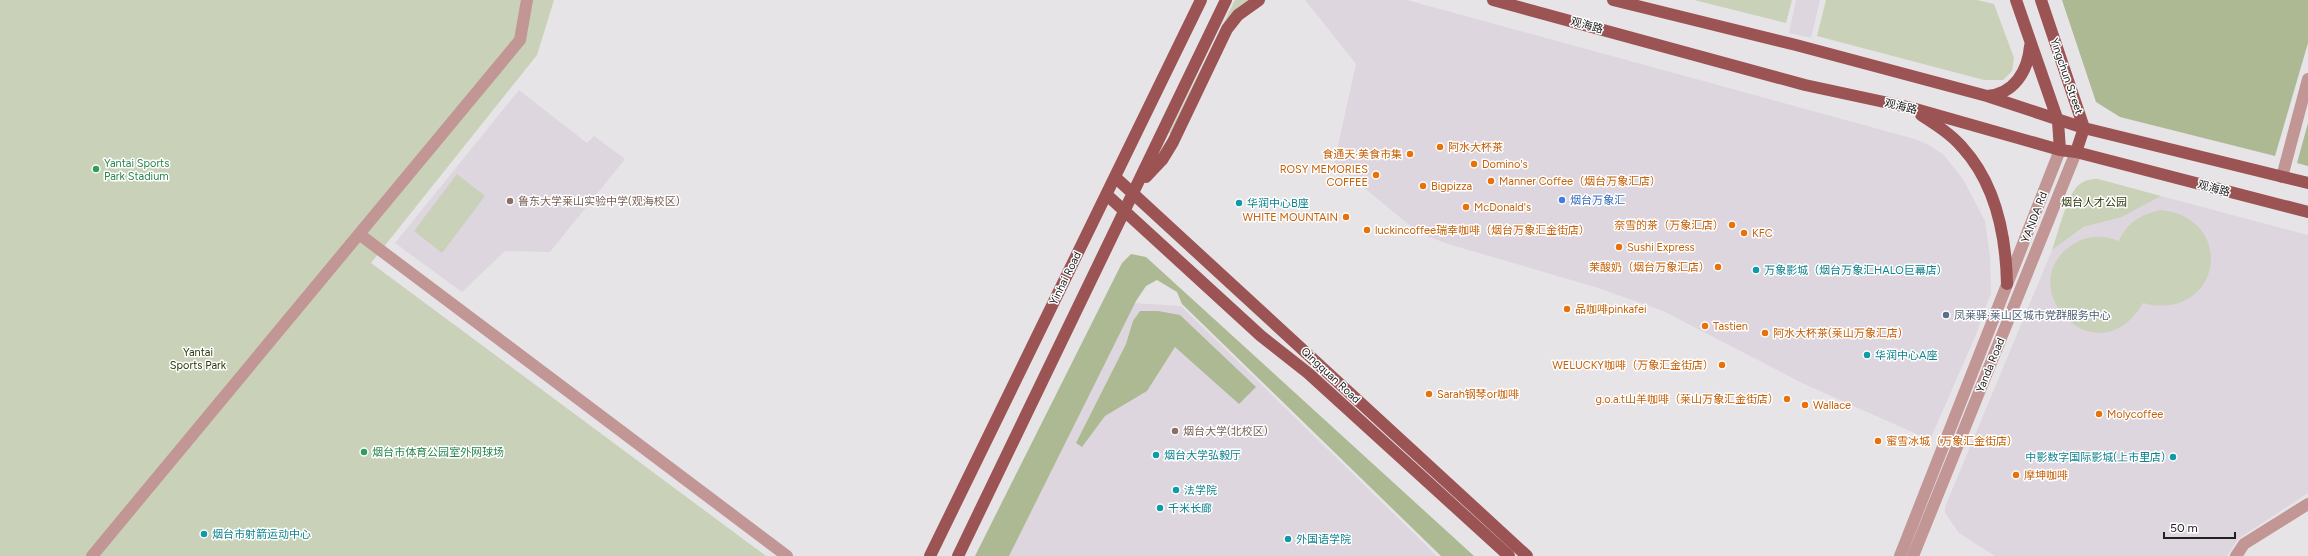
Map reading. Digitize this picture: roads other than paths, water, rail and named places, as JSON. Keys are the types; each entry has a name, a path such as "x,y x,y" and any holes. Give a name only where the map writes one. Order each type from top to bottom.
{"main road":[{"name":"Yinhai Road","path":"930,556 1201,0"},
{"path":"958,556 1137,188 1226,0"},
{"path":"1137,188 1162,160 1173,142 1227,29 1238,15 1260,0"},
{"name":"观海路","path":"1493,0 1805,85 1912,108 2060,150 2076,152 2308,212"},
{"path":"1613,0 1796,45 1987,96 2058,121 2084,128 2308,183"},
{"name":"Yingchun Street","path":"2016,0 2058,121 2060,150"},
{"name":"Yingchun Street","path":"2041,0 2084,128 2076,152"},
{"path":"1987,96 1997,95 2019,79 2030,58 2031,43"},
{"path":"1912,108 1945,131 1963,147 1977,168 1988,190 2000,222 2006,254 2007,284"},
{"name":"Qingquan Road","path":"1115,177 1137,188 1527,556"},
{"name":"Qingquan Road","path":"1107,195 1261,336 1308,373 1509,556"}],"street":[{"path":"92,556 520,40 527,0"},
{"path":"2282,177 2308,79"},
{"name":"YANDA Rd","path":"2007,284 2060,150"},
{"name":"Yanda Road","path":"1913,556 2076,152"},
{"path":"359,234 787,556"},
{"name":"Yanda Road","path":"1900,556 2007,284"},
{"path":"2236,556 2244,544 2308,504"}],"place":[{"name":"阿水大杯茶","path":"1440,147"},
{"name":"食通天·美食市集","path":"1410,154"},
{"name":"Domino's","path":"1474,164"},
{"name":"Yantai Sports Park Stadium","path":"96,169"},
{"name":"ROSY MEMORIES COFFEE","path":"1376,175"},
{"name":"Manner Coffee（烟台万象汇店）","path":"1491,181"},
{"name":"Bigpizza","path":"1423,186"},
{"name":"烟台万象汇","path":"1562,200"},
{"name":"鲁东大学莱山实验中学(观海校区)","path":"510,201"},
{"name":"华润中心B座","path":"1239,203"},
{"name":"McDonald's","path":"1466,207"},
{"name":"WHITE MOUNTAIN","path":"1346,217"},
{"name":"奈雪的茶（万象汇店）","path":"1732,225"},
{"name":"luckincoffee瑞幸咖啡（烟台万象汇金街店）","path":"1367,230"},
{"name":"KFC","path":"1744,233"},
{"name":"Sushi Express","path":"1619,247"},
{"name":"茉酸奶（烟台万象汇店）","path":"1718,267"},
{"name":"万象影城（烟台万象汇HALO巨幕店）","path":"1756,270"},
{"name":"品咖啡pinkafei","path":"1567,309"},
{"name":"凤莱驿·莱山区城市党群服务中心","path":"1946,315"},
{"name":"Tastien","path":"1705,326"},
{"name":"阿水大杯茶(莱山万象汇店)","path":"1765,333"},
{"name":"华润中心A座","path":"1867,355"},
{"name":"WELUCKY咖啡（万象汇金街店）","path":"1722,365"},
{"name":"Sarah钢琴or咖啡","path":"1429,394"},
{"name":"g.o.a.t山羊咖啡（莱山万象汇金街店）","path":"1787,399"},
{"name":"Wallace","path":"1805,405"},
{"name":"Molycoffee","path":"2099,414"},
{"name":"烟台大学(北校区)","path":"1175,431"},
{"name":"蜜雪冰城（万象汇金街店）","path":"1878,441"},
{"name":"烟台市体育公园室外网球场","path":"364,452"},
{"name":"烟台大学弘毅厅","path":"1156,455"},
{"name":"中影数字国际影城(上市里店)","path":"2173,457"},
{"name":"摩坤咖啡","path":"2016,475"},
{"name":"法学院","path":"1176,490"},
{"name":"千米长廊","path":"1160,508"},
{"name":"烟台市射箭运动中心","path":"204,534"},
{"name":"外国语学院","path":"1288,539"}],"park label":[{"name":"烟台人才公园","path":"2094,202"},
{"name":"Yantai Sports Park","path":"198,358"}]}
